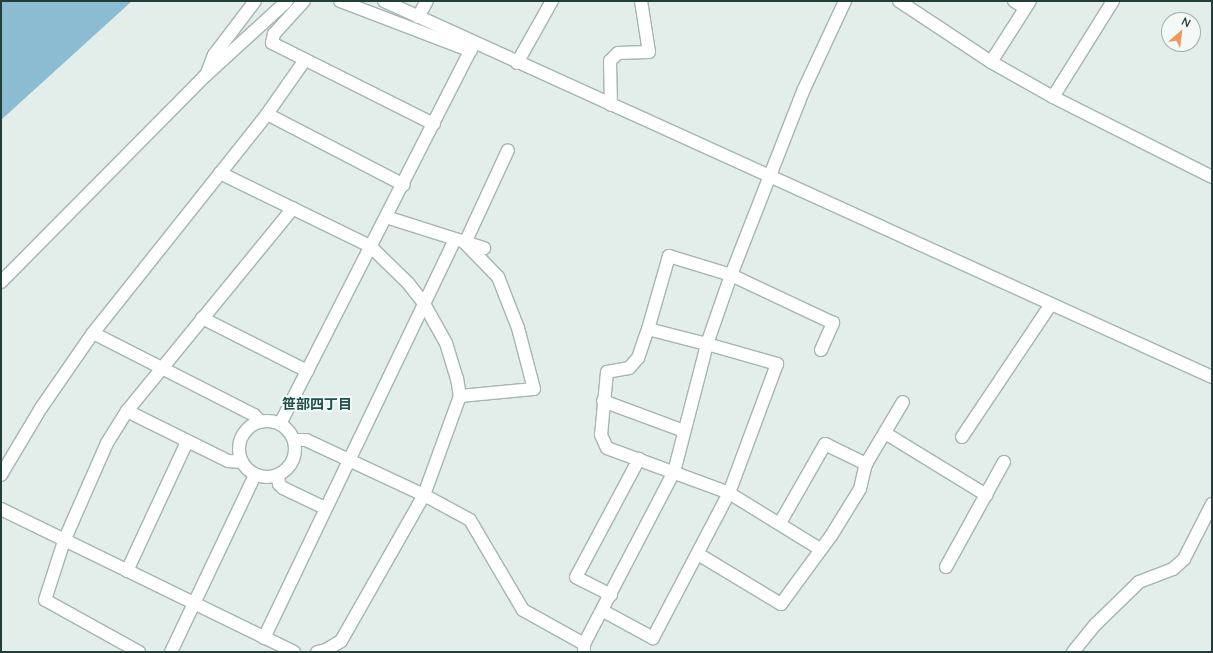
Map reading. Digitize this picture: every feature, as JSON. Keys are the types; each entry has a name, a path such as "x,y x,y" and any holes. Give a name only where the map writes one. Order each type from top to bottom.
{"street":[{"path":"205,76 214,54 254,1"},
{"path":"1,282 205,76 287,1"},
{"path":"304,1 274,34 272,44 434,124"},
{"path":"340,1 517,63 1212,376"},
{"path":"384,1 472,47"},
{"path":"418,18 427,1"},
{"path":"517,63 552,1"},
{"path":"611,105 610,61 618,53 649,52 641,1"},
{"path":"294,440 306,440 424,495 470,520 522,610 584,648 674,472 707,344 731,275 771,178 804,89 845,1"},
{"path":"991,62 1027,4 1014,1"},
{"path":"1053,97 1113,1"},
{"path":"907,3 991,62 1053,97 1212,177"},
{"path":"280,424 370,246 404,185 472,47"},
{"path":"1,476 41,408 93,333 267,114 305,60"},
{"path":"267,114 404,185"},
{"path":"264,638 324,508 423,302 460,241 508,150"},
{"path":"220,174 370,246 408,282 423,302 446,343 458,378 460,396 424,495 341,641 326,650 317,652"},
{"path":"139,652 45,600 64,541 107,443 127,411 293,208"},
{"path":"386,216 484,248"},
{"path":"460,241 498,277 518,328 534,389 460,396"},
{"path":"820,549 729,493 606,448 601,435 603,401 607,372 629,368 638,358 669,256 731,275 833,323 821,350"},
{"path":"962,437 1051,304"},
{"path":"202,318 307,371"},
{"path":"603,611 653,638 729,493 777,364 648,329"},
{"path":"93,333 254,415 260,421 280,424 294,440 294,456 285,471 278,475 263,477 255,475 242,462 239,445 248,428 260,421"},
{"path":"603,401 684,431"},
{"path":"698,554 781,604 831,536 860,489 866,464 903,402"},
{"path":"127,411 228,461 242,462"},
{"path":"885,433 986,495"},
{"path":"127,571 187,442"},
{"path":"780,523 825,444 866,464"},
{"path":"611,595 576,577 639,460"},
{"path":"946,567 1004,462"},
{"path":"171,652 255,475"},
{"path":"278,475 279,484 283,488 324,508"},
{"path":"1073,652 1096,624 1139,582 1173,569 1184,559 1212,504"},
{"path":"1,509 294,652"}],"water":[{"path":"1,1 132,1 1,120"}],"district":[{"name":"笹部四丁目","path":"317,404"}]}
